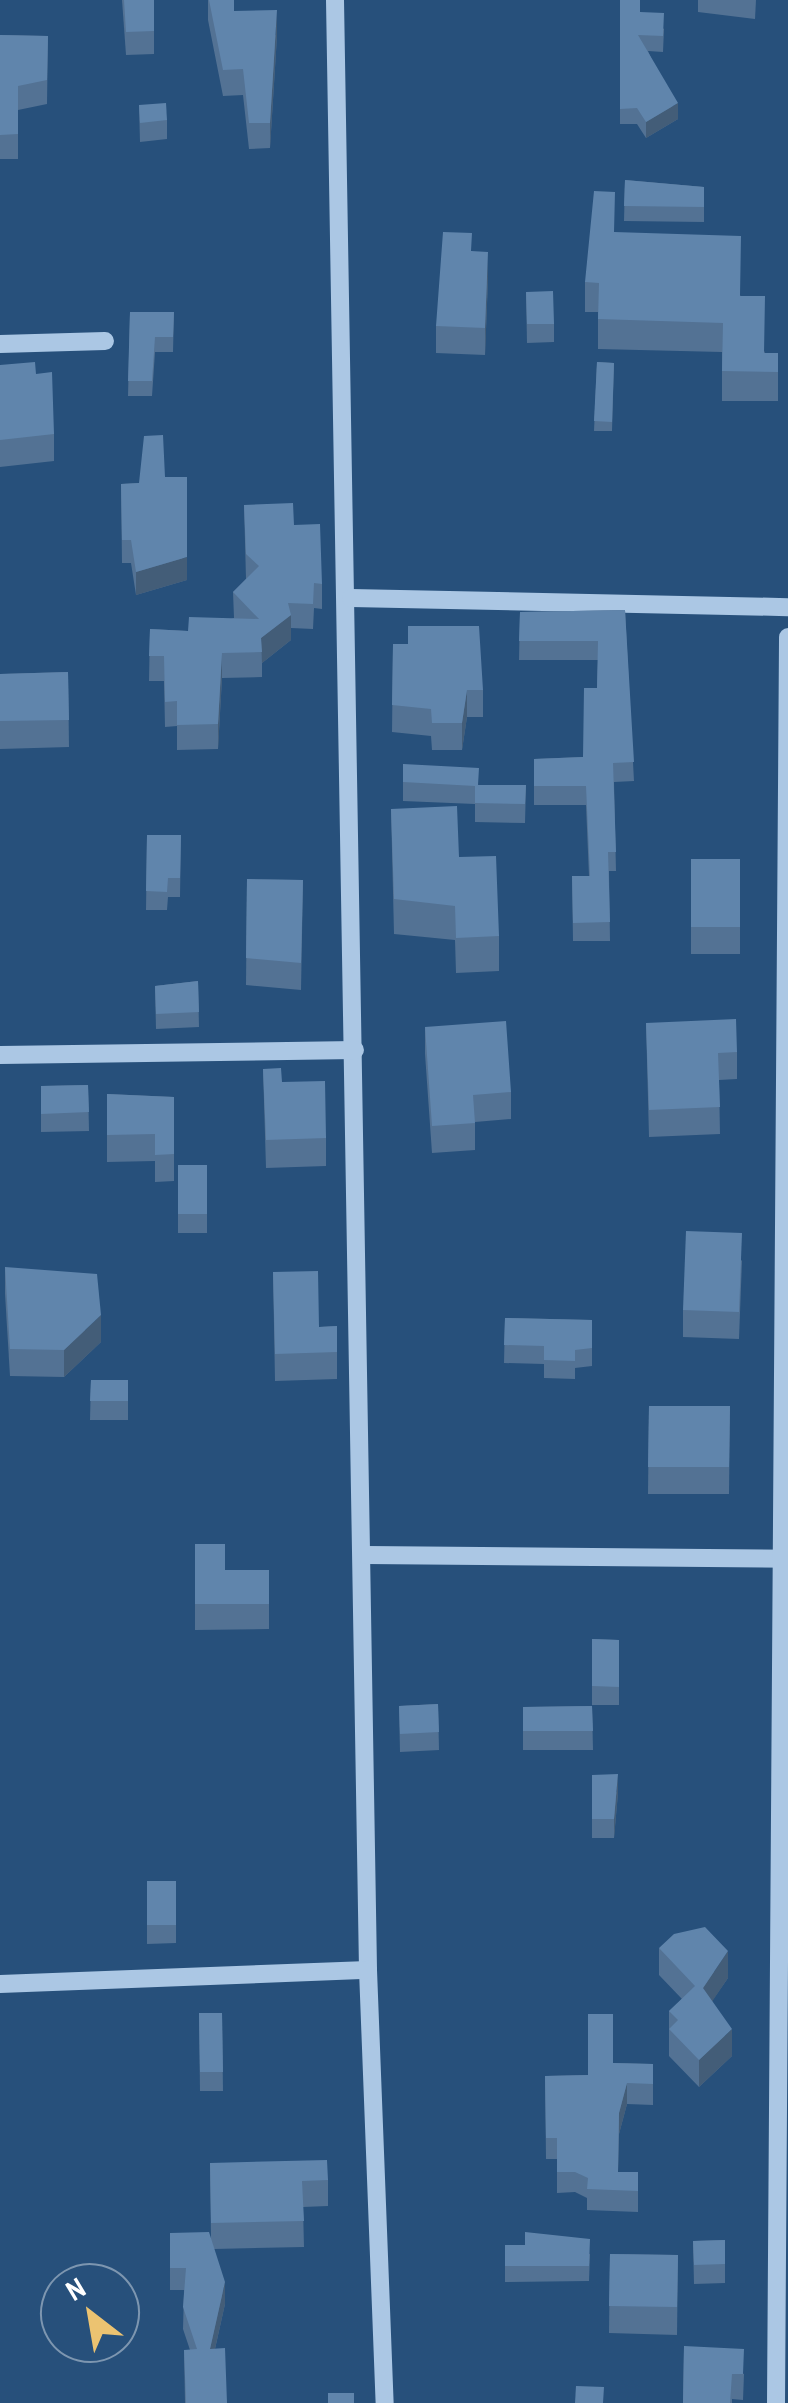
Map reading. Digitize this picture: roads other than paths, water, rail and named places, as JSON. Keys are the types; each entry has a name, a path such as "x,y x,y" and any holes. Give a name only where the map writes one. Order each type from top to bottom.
{"street":[{"path":"335,0 351,598 354,1050 366,1555 368,1970 385,2403"},
{"path":"0,344 105,341"},
{"path":"351,598 788,606"},
{"path":"776,2403 785,1559 788,637"},
{"path":"0,1056 354,1050"},
{"path":"366,1555 785,1559"},
{"path":"0,1984 368,1970"}]}
